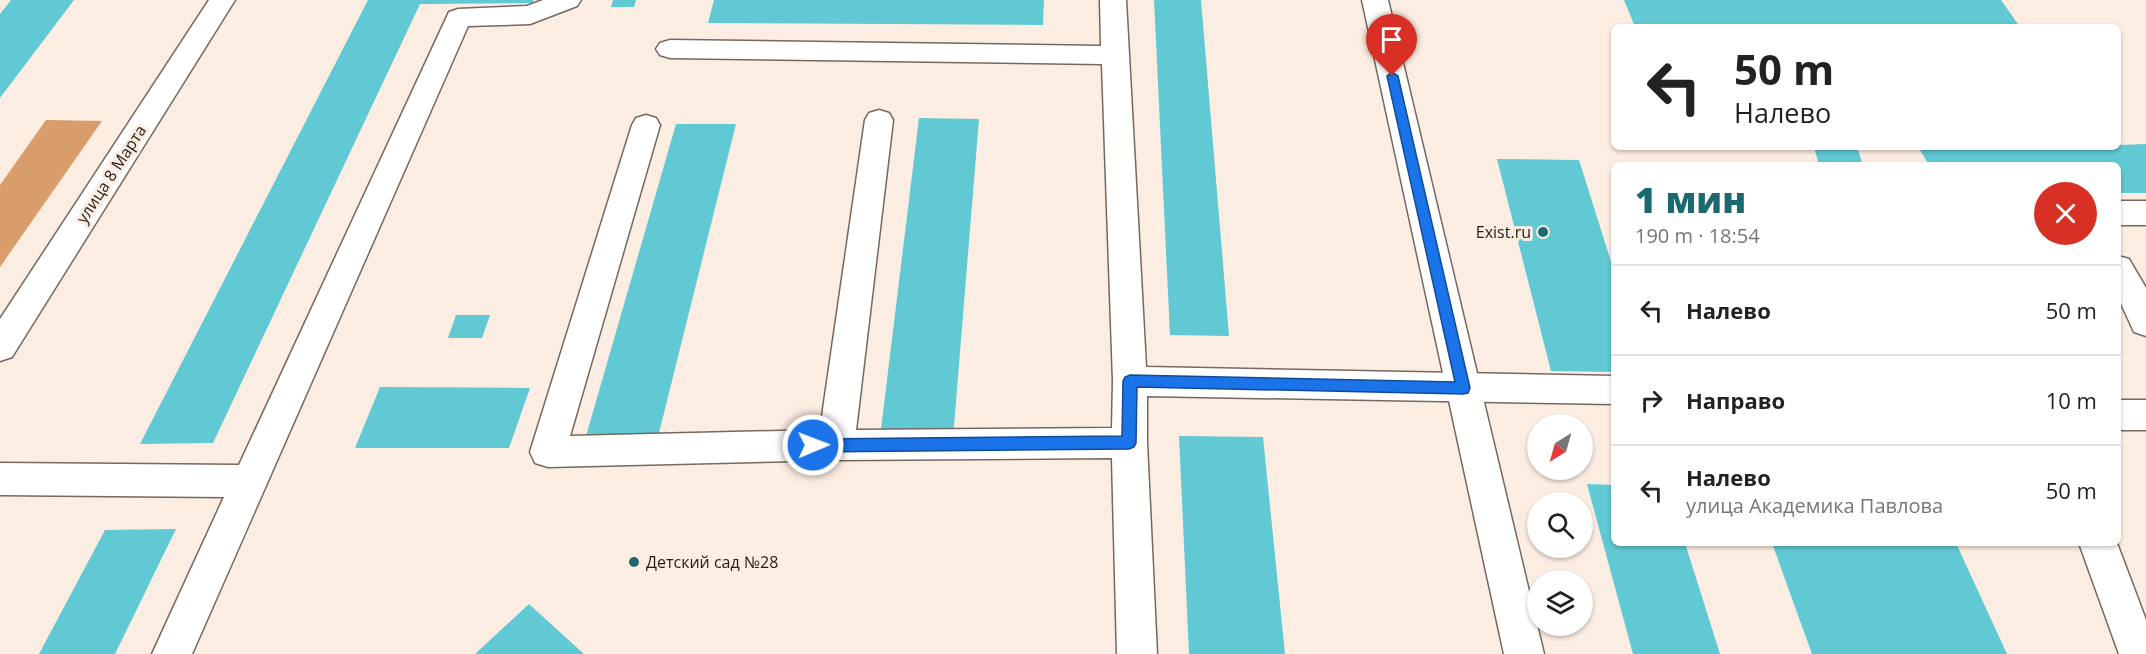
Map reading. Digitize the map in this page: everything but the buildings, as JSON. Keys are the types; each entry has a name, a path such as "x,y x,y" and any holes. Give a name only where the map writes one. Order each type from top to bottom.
{"main road":[{"name":"улица 8 Марта","path":"0,347 222,0"},
{"path":"172,654 458,18 531,15 568,0"},
{"path":"1113,0 1130,381 1129,443 1137,654"},
{"path":"1375,0 1524,654"},
{"path":"670,49 1116,55"},
{"path":"836,445 879,120"},
{"path":"646,125 548,452 836,445 1129,443"},
{"path":"2121,213 2146,213"},
{"path":"2121,273 2146,323"},
{"path":"1130,381 1611,390"},
{"path":"2121,415 2146,415"},
{"path":"0,479 249,481"},
{"path":"2099,546 2139,654"}],"shaded area":[{"path":"46,120 102,121 0,267 0,185"}],"place":[{"name":"Exist.ru","path":"1543,232"},
{"name":"Детский сад №28","path":"634,562"}],"route":[{"path":"813,445 1129,443 1130,381 1463,388 1392,76"}]}
